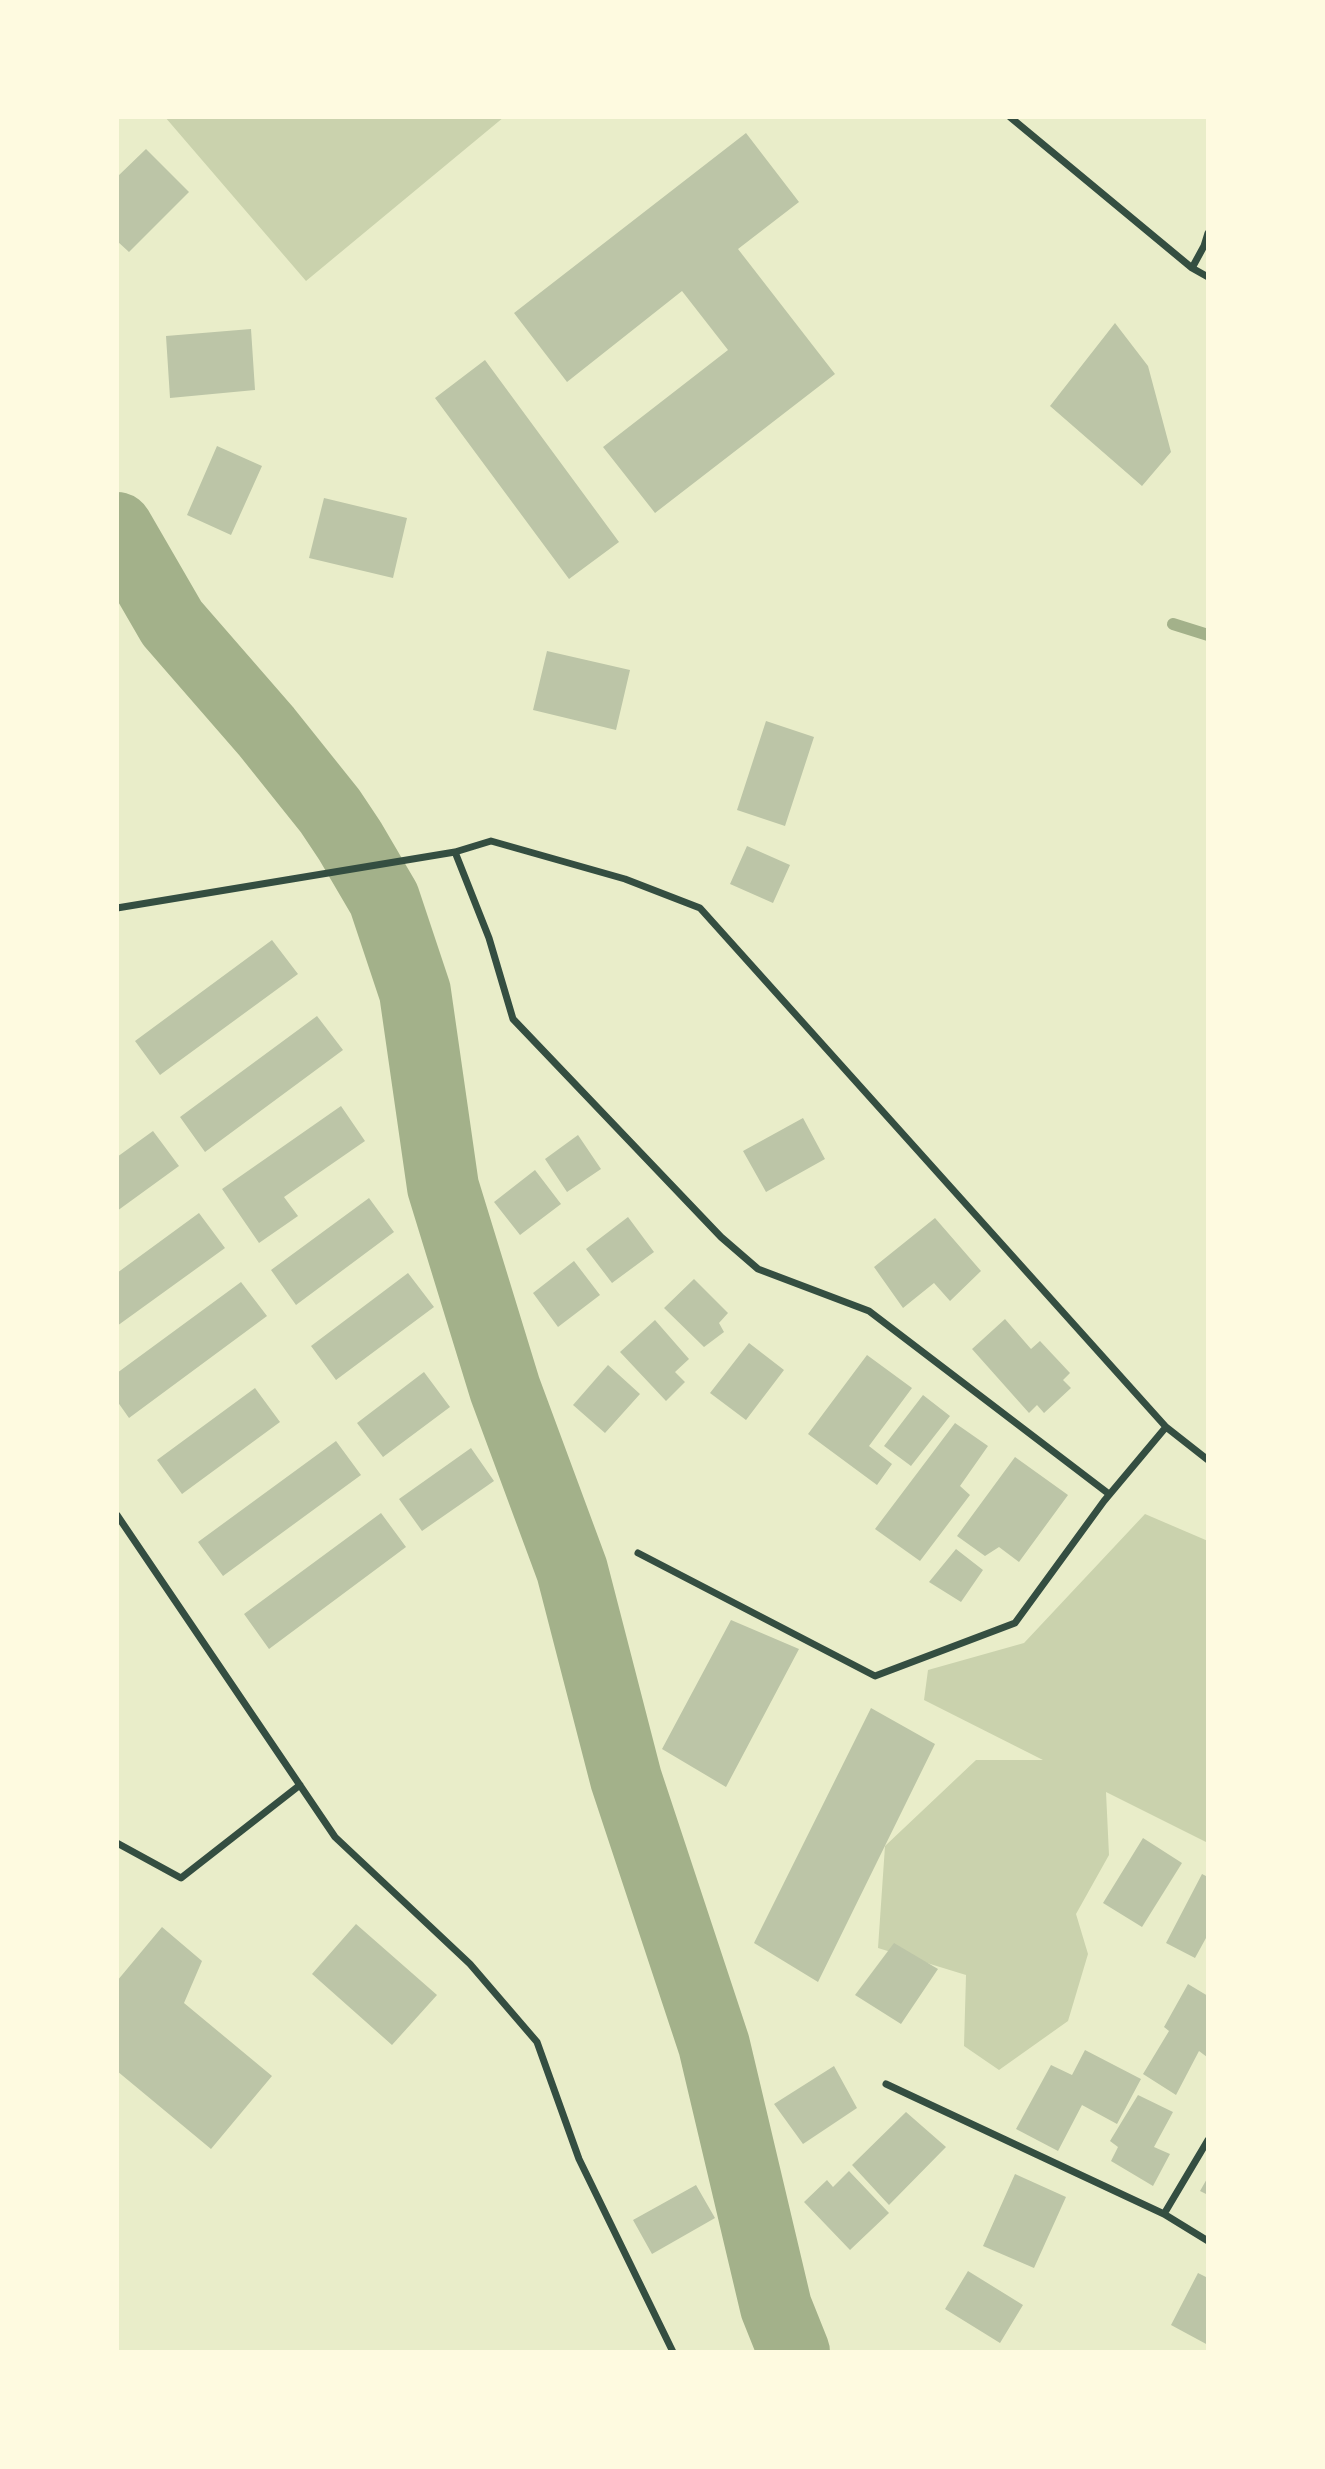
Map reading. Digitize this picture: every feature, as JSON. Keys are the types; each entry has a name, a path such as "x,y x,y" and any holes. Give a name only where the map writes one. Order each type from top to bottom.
{"street":[{"path":"1010,117 1192,268 1208,276"},
{"path":"1192,268 1208,233"},
{"path":"117,908 455,852 491,841 625,879 700,908 1166,1427 1208,1460"},
{"path":"455,852 489,938 513,1019 721,1237 758,1269 869,1311 1109,1494"},
{"path":"638,1553 876,1676 1015,1623 1109,1494 1166,1427"},
{"path":"117,1515 335,1837 470,1964 537,2042 579,2159 673,2352"},
{"path":"117,1843 181,1878 300,1785"},
{"path":"886,2084 1164,2214 1208,2241"},
{"path":"1164,2214 1208,2140"}],"green space":[{"path":"165,117 504,117 306,281"},
{"path":"1145,1514 1208,1541 1208,1843 1106,1792 1109,1855 1076,1914 1088,1954 1068,2021 999,2070 964,2046 966,1975 878,1948 885,1846 976,1760 1043,1760 924,1700 928,1670 1024,1643"}],"building":[{"path":"746,133 799,202 738,249 835,374 655,513 603,447 728,350 682,291 567,382 514,313"},
{"path":"146,149 189,192 129,252 117,241 117,177"},
{"path":"1115,323 1148,366 1171,452 1142,486 1050,406"},
{"path":"251,329 255,390 170,398 166,336"},
{"path":"485,360 619,542 569,579 435,398"},
{"path":"217,446 262,466 231,535 187,515"},
{"path":"324,498 407,518 393,578 309,558"},
{"path":"547,651 630,670 616,730 533,710"},
{"path":"766,721 814,737 785,826 737,810"},
{"path":"747,846 790,865 773,903 730,884"},
{"path":"272,940 298,974 160,1075 135,1041"},
{"path":"317,1016 343,1050 205,1152 180,1117"},
{"path":"341,1106 365,1141 284,1197 298,1216 259,1243 222,1189"},
{"path":"803,1118 825,1159 766,1192 743,1151"},
{"path":"153,1131 179,1166 117,1211 117,1157"},
{"path":"578,1135 601,1169 567,1192 545,1159"},
{"path":"535,1170 561,1204 520,1235 494,1202"},
{"path":"369,1198 394,1232 296,1305 271,1270"},
{"path":"199,1213 225,1248 117,1326 117,1273"},
{"path":"628,1217 654,1252 612,1283 586,1249"},
{"path":"935,1218 981,1271 950,1301 934,1283 903,1308 874,1267"},
{"path":"574,1261 600,1295 558,1327 533,1293"},
{"path":"408,1273 434,1307 336,1380 311,1346"},
{"path":"694,1279 728,1313 719,1323 724,1332 704,1347 664,1308"},
{"path":"241,1282 267,1316 129,1418 117,1401 117,1373"},
{"path":"1005,1319 1031,1349 1040,1341 1070,1373 1063,1380 1071,1388 1044,1413 1037,1405 1029,1413 972,1349"},
{"path":"655,1320 689,1359 675,1372 685,1382 666,1401 620,1352"},
{"path":"749,1343 784,1370 746,1420 710,1393"},
{"path":"867,1355 912,1388 869,1446 892,1464 877,1485 808,1434"},
{"path":"608,1365 640,1394 605,1433 573,1405"},
{"path":"424,1372 450,1407 383,1457 357,1423"},
{"path":"255,1388 280,1422 182,1494 157,1460"},
{"path":"923,1395 950,1416 911,1466 884,1446"},
{"path":"955,1423 988,1446 960,1486 970,1495 920,1561 875,1529"},
{"path":"336,1441 361,1475 223,1576 198,1542"},
{"path":"471,1448 494,1481 422,1531 399,1499"},
{"path":"1015,1457 1068,1495 1019,1562 999,1547 985,1556 957,1536"},
{"path":"381,1513 406,1547 269,1649 244,1614"},
{"path":"956,1549 983,1570 961,1602 929,1582"},
{"path":"731,1620 799,1649 726,1787 662,1749"},
{"path":"871,1708 935,1744 818,1982 754,1943"},
{"path":"1143,1838 1182,1863 1142,1927 1103,1903"},
{"path":"1202,1874 1208,1877 1208,1938 1195,1958 1166,1943"},
{"path":"356,1924 437,1995 392,2045 312,1974"},
{"path":"162,1927 202,1961 184,2003 272,2076 211,2149 117,2071 117,1981"},
{"path":"894,1943 938,1969 901,2024 855,1995"},
{"path":"1188,1984 1208,1996 1208,2055 1207,2057 1199,2051 1176,2095 1143,2074 1169,2031 1164,2027"},
{"path":"1085,2050 1141,2079 1117,2124 1082,2105 1058,2151 1016,2129 1051,2065 1072,2075"},
{"path":"834,2066 857,2108 803,2144 774,2104"},
{"path":"1138,2095 1173,2112 1154,2147 1170,2154 1153,2186 1111,2161 1118,2147 1110,2141"},
{"path":"906,2112 946,2147 889,2205 852,2165"},
{"path":"849,2171 889,2213 850,2250 804,2202 827,2180 833,2187"},
{"path":"1015,2174 1066,2197 1034,2268 983,2246"},
{"path":"1208,2177 1208,2195 1200,2191"},
{"path":"696,2185 715,2218 652,2254 633,2220"},
{"path":"968,2271 1023,2305 1000,2343 945,2309"},
{"path":"1198,2273 1208,2278 1208,2345 1171,2325"}],"waterway":[{"path":"117,528 172,623 266,731 330,811 384,899 415,992 443,1187 505,1389 572,1570 626,1779 714,2045 776,2307 794,2352"},
{"path":"1173,624 1208,635"}]}
